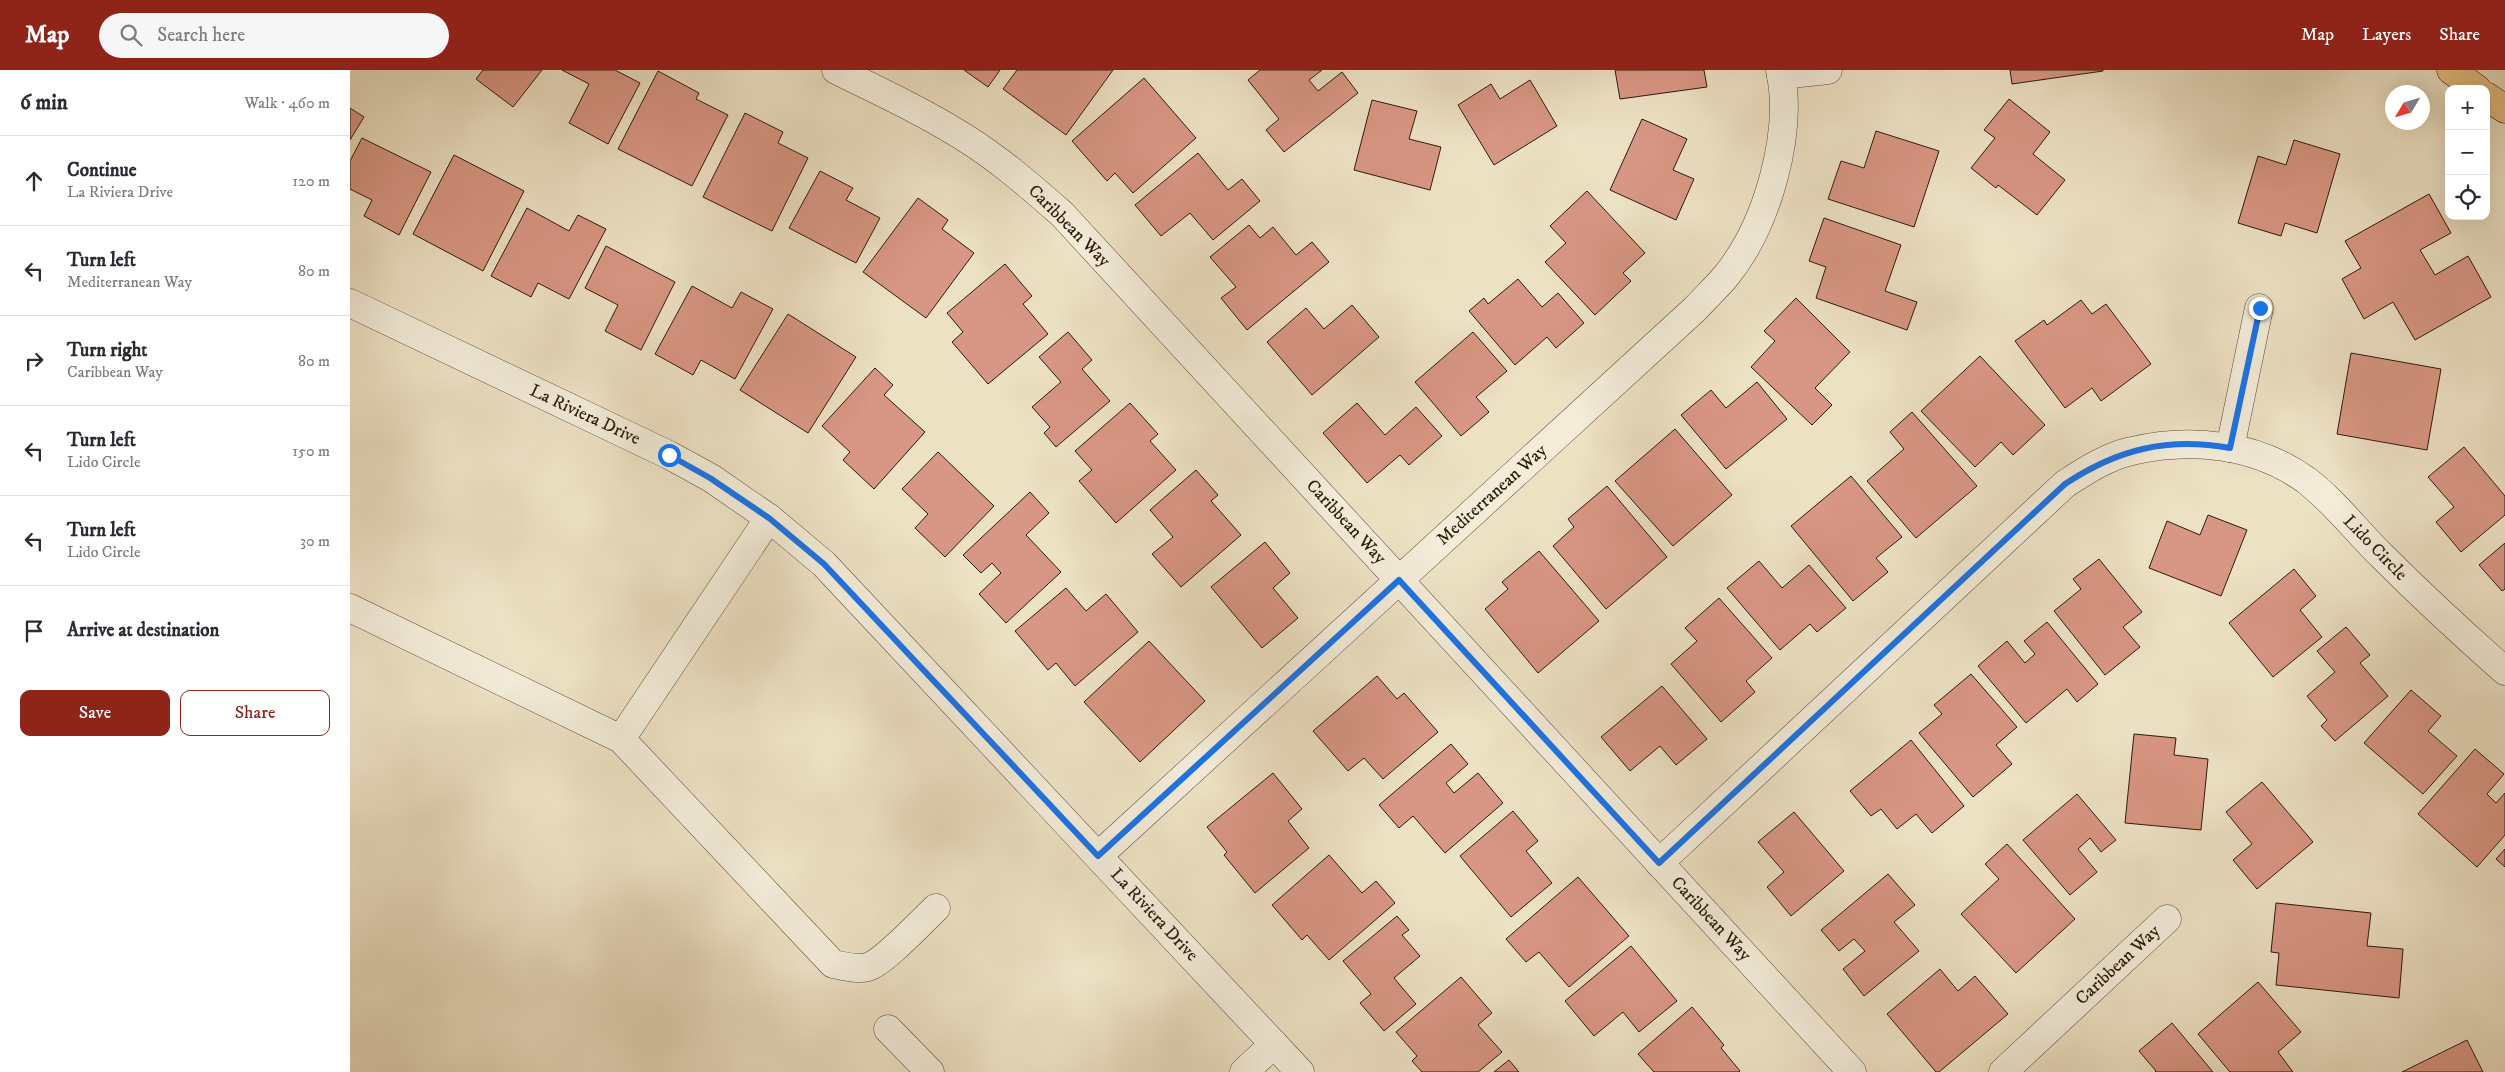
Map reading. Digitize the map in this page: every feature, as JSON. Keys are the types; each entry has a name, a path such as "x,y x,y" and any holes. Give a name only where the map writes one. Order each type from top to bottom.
{"highway":[{"path":"2451,70 2472,85"},
{"path":"2490,99 2505,110"}],"street":[{"name":"Caribbean Way","path":"836,70 901,101 963,136 1014,172 1062,214 1852,1072"},
{"name":"Mediterranean Way","path":"1098,856 1695,309 1727,275 1752,234 1777,168 1783,120 1781,72 1828,70"},
{"name":"La Riviera Drive","path":"350,303 669,455 710,478 769,518 824,564 1300,1072"},
{"path":"2230,448 2260,308"},
{"name":"Lido Circle","path":"1659,863 2065,484 2108,459 2131,451 2181,443 2230,448 2260,456 2284,466 2324,495 2446,619 2505,671"},
{"path":"621,739 769,518"},
{"path":"350,608 621,739 833,964 847,967 868,967 880,960 936,908"},
{"name":"Caribbean Way","path":"2003,1072 2167,919"},
{"path":"888,1029 930,1072"},
{"path":"1244,1072 1274,1044"}],"building":[{"path":"483,70 542,70 513,107 476,79"},
{"path":"562,70 615,70 640,83 608,144 569,123 589,84"},
{"path":"964,70 1000,70 988,87"},
{"path":"1017,70 1113,70 1066,135 1003,89"},
{"path":"1260,70 1322,70 1309,80 1318,91 1342,72 1358,93 1284,152 1266,130 1279,119 1248,80"},
{"path":"1615,70 1704,70 1707,87 1620,99"},
{"path":"2010,70 2103,70 2103,71 2012,84"},
{"path":"658,71 699,93 696,99 728,115 692,186 618,149"},
{"path":"1144,78 1196,138 1133,193 1115,173 1107,181 1072,141"},
{"path":"1530,80 1557,126 1494,165 1458,105 1491,84 1500,99"},
{"path":"2009,99 2050,132 2033,154 2065,180 2037,215 1998,185 1996,188 1971,168 1995,138 1984,130"},
{"path":"1372,100 1417,111 1409,139 1441,147 1430,190 1354,170"},
{"path":"350,108 364,117 350,140"},
{"path":"745,113 783,132 778,143 808,158 772,231 703,197"},
{"path":"1642,119 1687,139 1673,170 1694,179 1676,220 1610,190"},
{"path":"1876,131 1939,151 1914,227 1828,199 1841,161 1864,168"},
{"path":"362,138 431,172 399,235 364,216 372,200 350,189 350,161"},
{"path":"2294,140 2340,154 2317,233 2285,223 2281,236 2238,223 2258,156 2286,165"},
{"path":"1198,153 1228,190 1242,179 1260,201 1213,240 1190,213 1161,236 1135,205"},
{"path":"454,155 524,191 483,271 413,234"},
{"path":"820,171 853,188 846,200 880,218 856,263 789,228"},
{"path":"1587,191 1645,253 1623,273 1631,281 1595,315 1545,262 1566,243 1550,226"},
{"path":"2429,194 2451,233 2420,250 2435,275 2468,256 2491,297 2415,340 2393,302 2364,319 2342,279 2361,268 2345,241"},
{"path":"918,198 948,220 942,229 974,253 926,318 863,272"},
{"path":"527,208 569,231 578,215 606,229 569,299 538,283 531,297 491,276"},
{"path":"1824,218 1901,245 1885,291 1917,302 1907,330 1816,298 1826,267 1809,261"},
{"path":"1249,225 1260,238 1273,227 1296,255 1312,242 1329,262 1247,330 1221,298 1236,287 1210,257"},
{"path":"606,246 675,282 641,350 605,331 618,305 585,288"},
{"path":"1005,264 1032,296 1023,304 1048,334 988,384 952,342 963,332 947,313"},
{"path":"1518,279 1542,307 1558,293 1584,323 1556,348 1547,337 1515,365 1469,311 1484,298 1488,304"},
{"path":"692,286 732,308 741,292 773,309 735,379 701,360 693,375 655,354"},
{"path":"1796,298 1850,352 1815,388 1832,405 1812,425 1751,367 1775,341 1764,331"},
{"path":"2081,300 2092,314 2106,304 2151,364 2101,401 2092,388 2065,408 2015,341 2044,320 2047,325"},
{"path":"1352,305 1379,337 1312,395 1267,342 1306,308 1324,329"},
{"path":"788,314 856,357 808,433 740,390"},
{"path":"1068,332 1092,360 1082,369 1110,401 1056,447 1044,433 1050,427 1032,407 1061,382 1039,357"},
{"path":"1473,332 1507,371 1476,397 1489,412 1461,436 1415,382"},
{"path":"2351,353 2441,369 2427,450 2337,434"},
{"path":"1980,356 2045,425 2013,455 2001,442 1975,467 1921,411"},
{"path":"875,368 893,385 884,395 925,432 874,489 843,460 850,452 822,426"},
{"path":"1757,382 1787,419 1726,469 1681,415 1711,390 1726,408"},
{"path":"1130,403 1158,434 1150,441 1176,470 1116,523 1079,481 1092,470 1075,451"},
{"path":"1357,403 1385,435 1416,407 1442,436 1409,465 1400,455 1367,483 1323,433"},
{"path":"1912,412 1977,486 1916,538 1867,481 1904,449 1890,432"},
{"path":"1675,429 1732,495 1673,546 1615,481"},
{"path":"2464,447 2505,496 2505,515 2461,552 2436,522 2454,507 2428,477"},
{"path":"938,452 994,506 945,557 915,528 928,514 902,489"},
{"path":"1196,470 1218,495 1211,501 1241,535 1181,587 1152,554 1173,537 1150,510"},
{"path":"1851,476 1902,537 1876,558 1888,572 1853,601 1791,526"},
{"path":"1607,486 1667,557 1606,609 1553,546 1574,527 1568,519"},
{"path":"1030,492 1049,513 1026,535 1061,572 1006,623 979,594 1001,573 992,563 981,573 963,555"},
{"path":"2208,515 2247,530 2221,596 2149,568 2167,521 2200,535"},
{"path":"1265,542 1290,573 1273,588 1298,618 1262,648 1211,587"},
{"path":"2505,543 2505,589 2502,591 2479,565"},
{"path":"1539,551 1599,621 1538,673 1485,609 1508,589 1502,582"},
{"path":"2099,559 2142,612 2123,627 2140,647 2105,675 2054,611 2081,589 2073,579"},
{"path":"1759,561 1782,588 1809,565 1846,608 1817,632 1810,624 1780,650 1727,588"},
{"path":"2294,569 2316,596 2300,610 2322,637 2273,677 2229,623"},
{"path":"1066,588 1086,611 1106,594 1138,632 1075,686 1056,663 1048,670 1015,631"},
{"path":"1719,598 1772,658 1746,681 1755,692 1721,722 1671,664 1697,641 1685,628"},
{"path":"2047,622 2098,684 2077,702 2067,689 2026,723 1978,666 2007,641 2025,663 2035,654 2024,641"},
{"path":"2346,627 2370,655 2360,663 2388,696 2335,741 2321,726 2327,720 2307,696 2335,672 2317,651"},
{"path":"1149,641 1205,701 1140,762 1084,702"},
{"path":"1971,674 2017,727 1996,745 2012,764 1973,797 1919,733 1942,714 1934,705"},
{"path":"1377,676 1397,699 1404,693 1438,732 1383,779 1364,758 1348,771 1313,731"},
{"path":"1662,686 1707,739 1676,765 1660,746 1630,771 1601,737"},
{"path":"2411,690 2441,716 2428,731 2457,756 2423,794 2364,743"},
{"path":"2134,734 2176,738 2174,755 2208,759 2201,830 2125,823"},
{"path":"1911,740 1964,806 1932,833 1916,814 1897,829 1881,809 1871,816 1850,791"},
{"path":"1451,744 1468,764 1446,783 1454,793 1478,773 1503,803 1445,853 1413,816 1399,828 1379,805"},
{"path":"2475,749 2504,774 2487,794 2496,803 2505,793 2505,835 2477,867 2418,814"},
{"path":"1273,773 1302,809 1288,821 1309,848 1255,893 1224,855 1227,852 1207,827"},
{"path":"2262,782 2313,842 2257,889 2233,860 2252,844 2226,812"},
{"path":"2077,794 2116,840 2101,852 2090,838 2078,849 2097,872 2070,895 2023,840"},
{"path":"1513,811 1538,841 1526,851 1552,883 1511,917 1460,856"},
{"path":"1794,812 1844,871 1791,916 1767,887 1784,872 1758,842"},
{"path":"2007,844 2075,919 2016,973 1961,914 1999,879 1985,864"},
{"path":"2505,849 2505,867 2496,859"},
{"path":"1329,855 1362,893 1376,881 1395,903 1329,960 1307,935 1302,940 1272,905"},
{"path":"1888,874 1915,905 1894,922 1919,951 1864,996 1843,969 1865,951 1854,939 1839,951 1821,930"},
{"path":"1578,877 1629,936 1569,987 1539,952 1526,962 1506,939"},
{"path":"2276,903 2371,913 2367,946 2403,949 2399,998 2276,985 2279,953 2271,952"},
{"path":"1397,916 1409,930 1402,935 1420,956 1394,978 1416,1004 1384,1031 1360,1003 1371,994 1343,961"},
{"path":"1631,946 1677,1001 1639,1032 1623,1012 1594,1036 1565,1001"},
{"path":"1940,969 1958,991 1975,976 2008,1014 1939,1072 1936,1072 1887,1014"},
{"path":"1461,977 1492,1013 1478,1025 1502,1052 1478,1072 1422,1072 1412,1061 1417,1056 1396,1032"},
{"path":"2258,982 2301,1032 2278,1052 2293,1072 2230,1072 2198,1034"},
{"path":"1692,1007 1724,1045 1721,1048 1739,1072 1654,1072 1638,1054"},
{"path":"2172,1023 2213,1072 2155,1072 2139,1051"},
{"path":"2467,1040 2483,1072 2402,1072"},
{"path":"1509,1060 1519,1072 1494,1072"}],"route":[{"path":"669,455 710,478 769,518 824,564 1098,856 1399,580 1659,863 2065,484 2108,459 2131,451 2181,443 2230,448 2260,308"}]}
